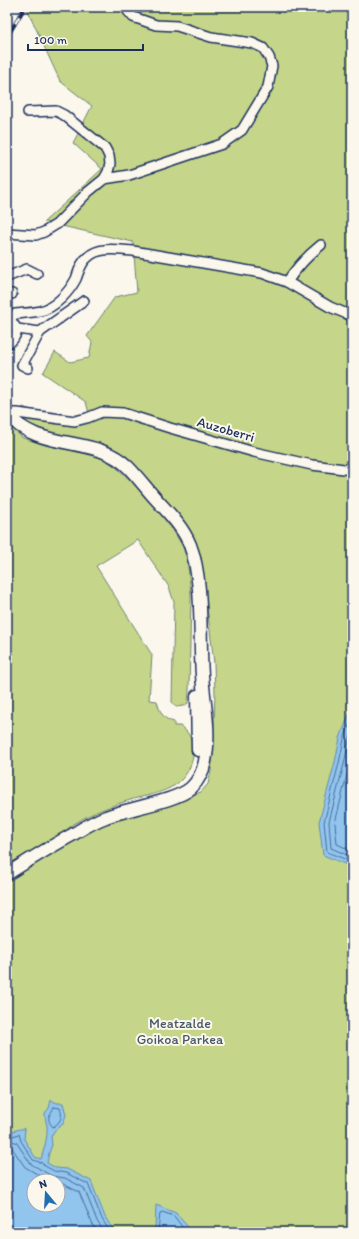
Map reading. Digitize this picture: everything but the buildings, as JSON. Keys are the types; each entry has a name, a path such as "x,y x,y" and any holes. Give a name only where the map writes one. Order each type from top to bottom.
{"street":[{"path":"104,179 130,175 222,144 242,130 268,87 272,66 269,57 263,48 252,43 210,37 177,26 156,25 132,17 127,7"},
{"path":"7,233 28,235 44,232 57,224 88,192 104,179 110,164 109,156 105,148 64,115 56,111 28,112"},
{"path":"287,282 308,255 321,245"},
{"path":"41,311 68,293 81,265 88,256 95,252 117,250 140,252 262,273 287,282 324,303 352,316"},
{"path":"7,277 18,270 27,269 37,274"},
{"path":"28,368 22,365 40,332 84,301"},
{"path":"40,332 18,329 8,318 15,314 41,311 63,310 66,314"},
{"path":"7,344 16,336 18,329"},
{"name":"Auzoberri","path":"7,414 17,413 74,421 87,418 98,413 123,413 254,452 312,465 352,470"},
{"path":"7,414 21,426 37,435 54,441 109,453 116,456 128,466 187,537 195,563 198,586 202,675 206,720 205,761 200,776 188,790 180,795 105,817 55,844 7,874"}],"green space":[{"name":"Meatzalde Goikoa Parkea","path":"26,7 352,7 352,1232 7,1232 7,424 23,438 49,446 87,452 103,458 117,468 131,481 163,517 176,535 187,558 191,594 189,691 188,703 184,706 176,707 172,702 174,602 169,587 138,540 96,566 152,655 149,700 157,701 160,711 164,717 174,722 174,726 180,726 187,732 193,743 193,757 191,764 185,776 175,785 166,790 109,807 82,819 66,830 83,834 126,816 201,792 208,784 213,753 215,693 214,663 201,558 193,538 128,460 119,453 100,445 45,434 17,416 23,407 38,413 78,417 89,413 86,402 43,373 55,352 70,362 89,358 92,342 87,336 115,297 137,292 133,242 44,222 102,169 73,143 92,106 60,81"}],"water":[{"path":"352,713 352,867 323,855 319,822 340,738 349,715"},
{"path":"51,1100 57,1103 63,1103 66,1115 63,1124 55,1130 51,1136 52,1145 47,1163 56,1168 67,1169 91,1181 105,1217 115,1232 7,1232 7,1132 25,1129 24,1139 35,1157 41,1159 47,1134 45,1113 49,1108"},
{"path":"156,1205 176,1213 192,1232 155,1232"}],"railway":[{"path":"7,37 25,7"}]}
